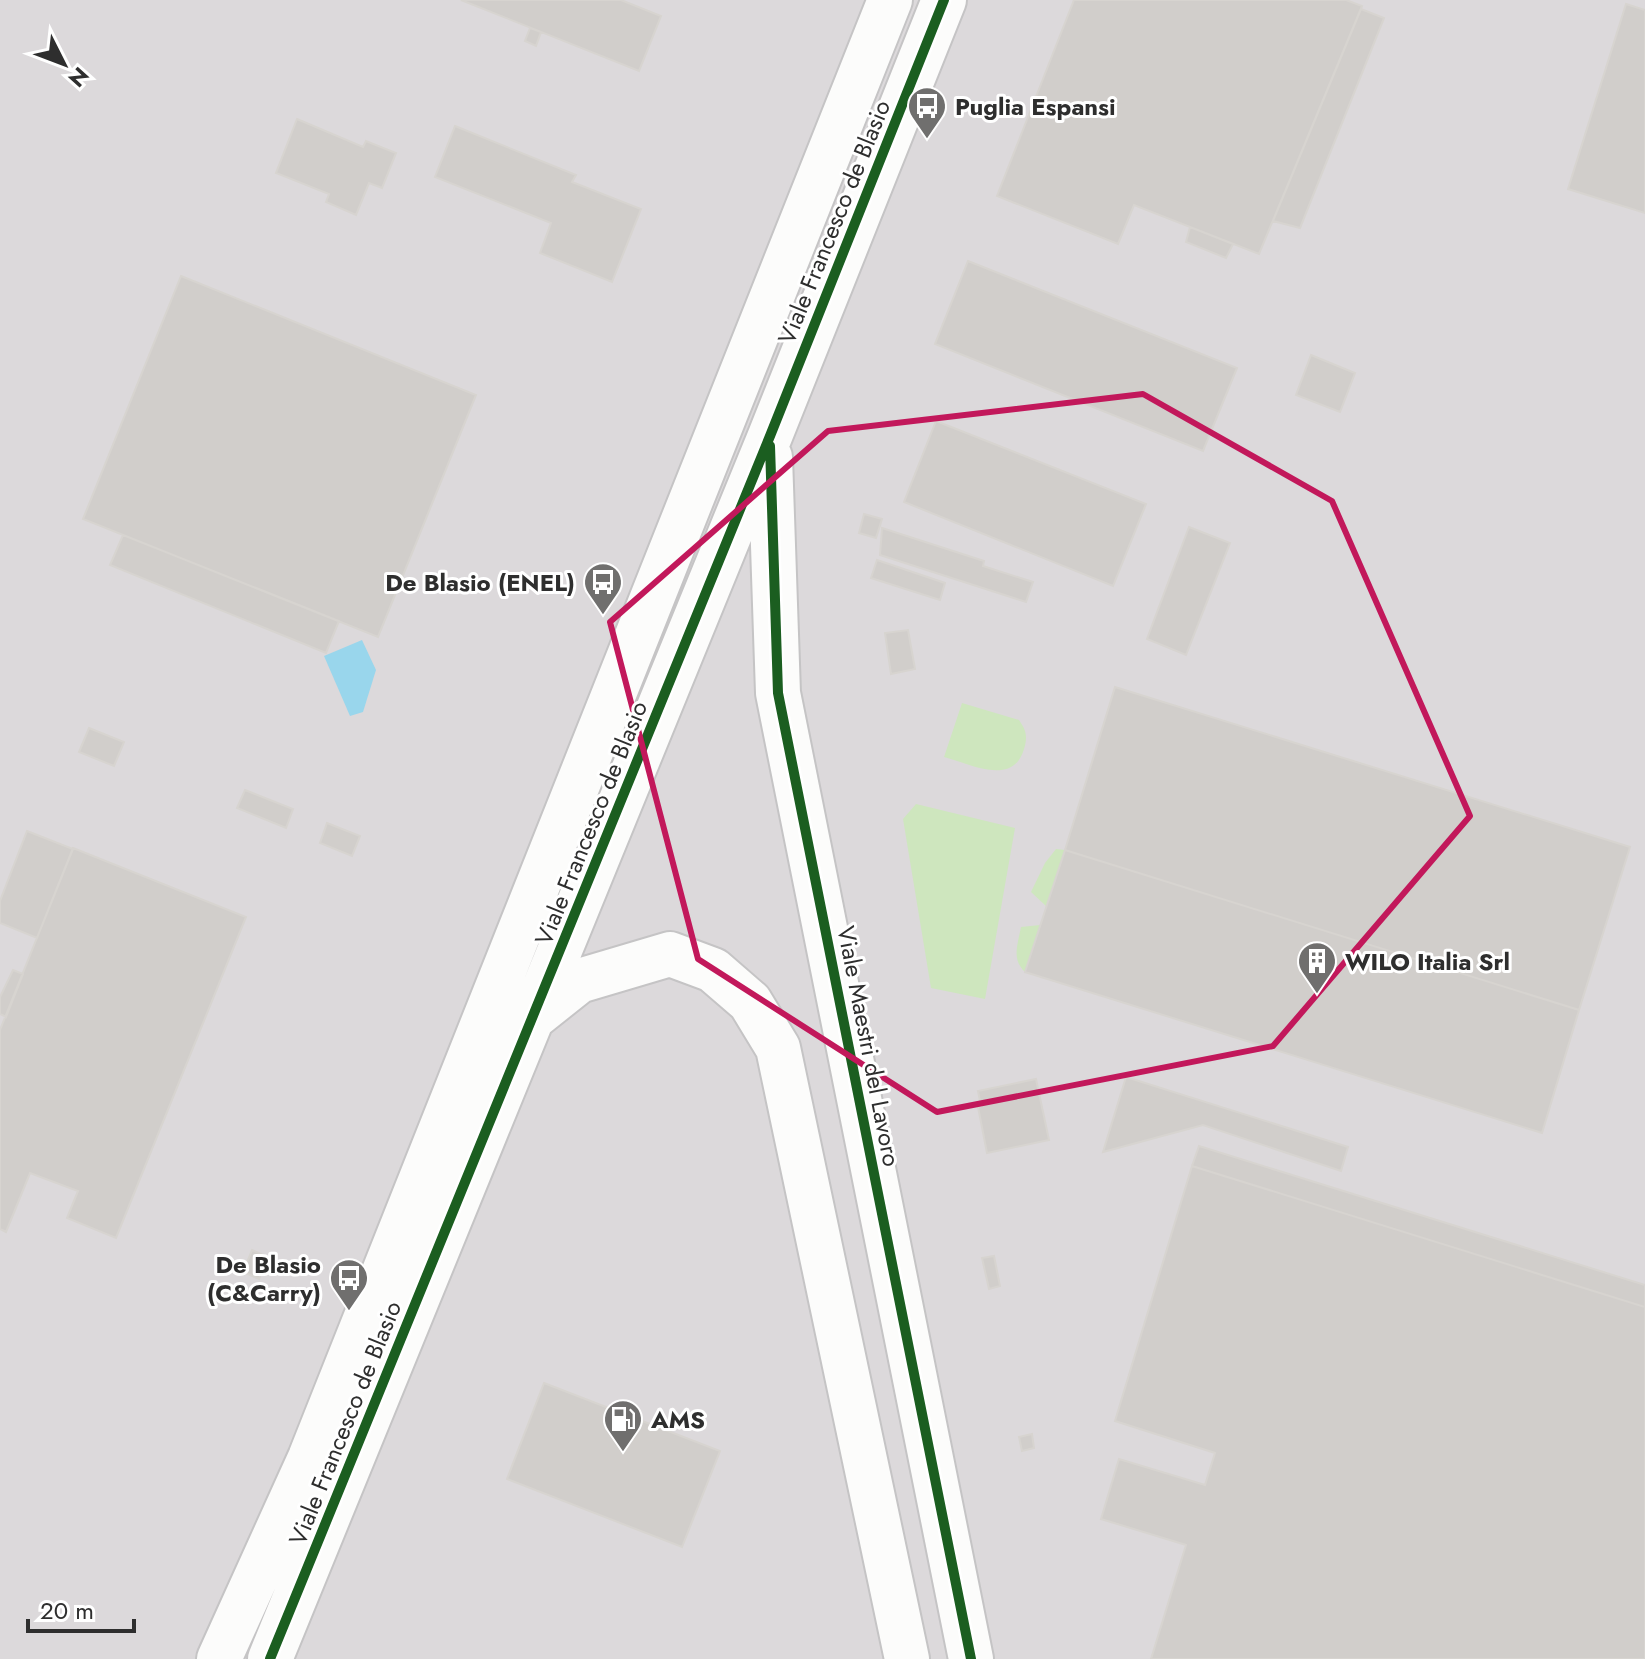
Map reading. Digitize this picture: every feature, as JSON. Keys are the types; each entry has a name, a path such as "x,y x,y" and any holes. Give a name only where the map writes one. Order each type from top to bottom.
{"street":[{"name":"Viale Francesco de Blasio","path":"219,1659 310,1458 890,0"},
{"name":"Viale Francesco de Blasio","path":"270,1659 770,436 944,0"},
{"name":"Viale Maestri del Lavoro","path":"770,436 778,693 971,1659"},
{"path":"533,1017 579,981 670,954 713,970 750,1002 778,1048 907,1659"}],"highlighted area":[{"path":"1143,394 1332,501 1470,816 1273,1046 937,1112 698,959 610,622 828,431"}],"shaded area":[{"path":"0,0 1645,0 1645,1659 0,1659"}],"green space":[{"path":"962,703 1019,720 1026,737 1019,761 1011,767 990,770 944,757"},
{"path":"916,804 1015,828 985,999 931,988 903,819"},
{"path":"1056,849 1065,850 1046,906 1031,892 1045,863"},
{"path":"1040,925 1025,972 1017,957 1021,927"}],"water":[{"path":"362,640 376,670 363,712 350,716 324,656"}],"building":[{"path":"461,0 621,0 661,16 639,71"},
{"path":"1074,0 1346,0 1362,6 1259,254 1134,205 1118,244 997,196"},
{"path":"1626,4 1645,10 1645,213 1568,189"},
{"path":"1361,9 1384,18 1300,228 1273,221"},
{"path":"530,28 541,32 536,46 525,41"},
{"path":"297,119 363,147 366,141 396,153 382,188 369,183 356,215 326,202 329,194 276,173"},
{"path":"455,126 576,175 572,182 641,209 612,282 540,253 551,223 435,177"},
{"path":"1190,227 1233,244 1226,258 1186,242"},
{"path":"968,261 1237,368 1203,451 935,344"},
{"path":"181,276 476,395 378,637 83,519"},
{"path":"1311,355 1355,373 1340,412 1296,395"},
{"path":"936,421 1146,504 1113,586 904,502"},
{"path":"864,514 882,519 876,538 859,533"},
{"path":"1189,527 1230,543 1186,655 1147,639"},
{"path":"882,528 984,561 983,566 1033,582 1026,602 880,555"},
{"path":"123,535 339,621 326,653 110,565"},
{"path":"877,560 945,583 940,600 871,578"},
{"path":"908,630 915,669 891,674 885,633"},
{"path":"1115,687 1630,847 1579,1010 1065,850"},
{"path":"89,728 124,742 114,766 79,752"},
{"path":"245,790 293,809 286,828 237,808"},
{"path":"327,823 360,836 352,856 320,843"},
{"path":"27,831 73,849 37,938 0,923 0,901"},
{"path":"73,848 246,917 116,1238 67,1218 78,1191 30,1173 6,1232 0,1229 0,1030"},
{"name":"WILO Italia Srl","path":"1065,850 1579,1010 1542,1133 1025,972"},
{"path":"13,970 23,974 6,1017 0,1014 0,997"},
{"path":"1126,1077 1348,1147 1341,1171 1203,1125 1103,1152"},
{"path":"1036,1079 1049,1140 987,1153 978,1091"},
{"path":"1199,1146 1645,1285 1645,1307 1192,1166"},
{"path":"1192,1166 1645,1307 1645,1659 1151,1659 1186,1545 1101,1519 1119,1459 1205,1485 1215,1453 1115,1421"},
{"path":"252,1250 268,1257 259,1279 243,1272"},
{"path":"994,1256 1000,1286 989,1289 982,1258"},
{"path":"544,1383 720,1451 682,1547 507,1479"},
{"path":"1032,1434 1034,1448 1022,1451 1019,1437"}],"cycle path":[{"path":"270,1659 770,436 944,0"},
{"path":"770,446 778,693 971,1659"}],"place":[{"name":"Puglia Espansi","path":"927,140"},
{"name":"De Blasio (ENEL)","path":"603,616"},
{"name":"WILO Italia Srl","path":"1317,995"},
{"name":"De Blasio (C&Carry)","path":"349,1312"},
{"name":"AMS","path":"623,1453"}]}
